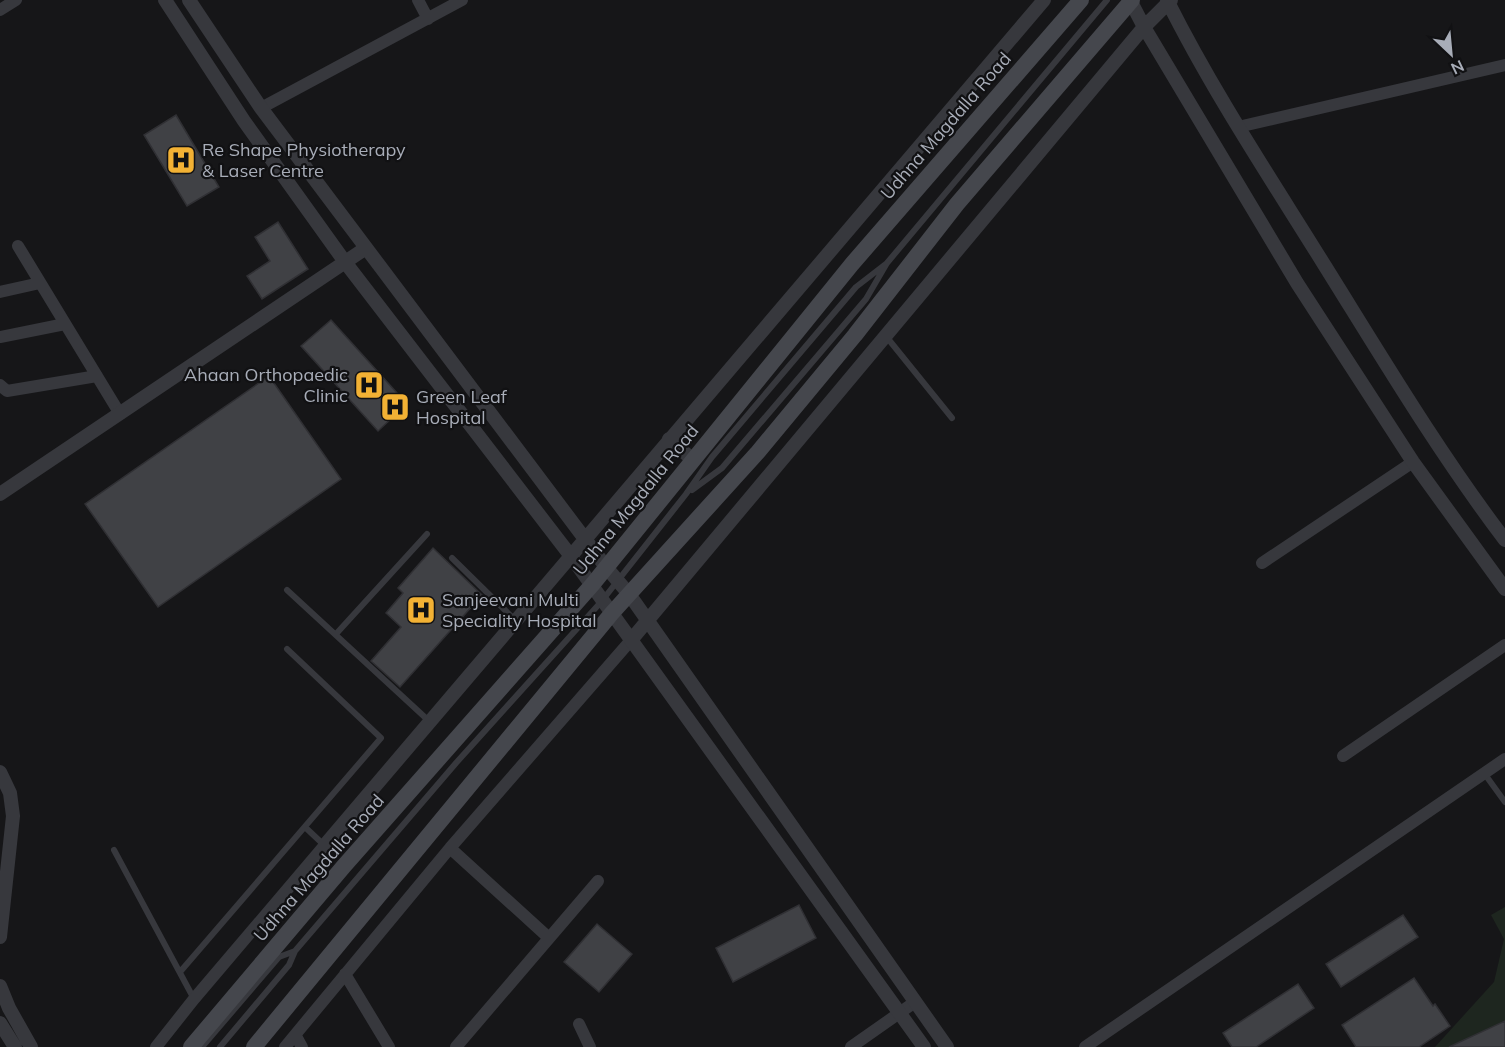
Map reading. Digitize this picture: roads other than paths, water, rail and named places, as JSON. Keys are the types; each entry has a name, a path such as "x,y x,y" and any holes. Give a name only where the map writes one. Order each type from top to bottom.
{"main road":[{"name":"Udhna Magdalla Road","path":"191,1047 344,866 592,585 852,264 1081,0"},
{"path":"254,1047 608,606 629,594 758,452 855,335 957,204 1131,1"}],"street":[{"path":"0,10 16,0"},
{"path":"165,0 244,121 345,262 608,606 924,1047"},
{"path":"189,0 261,108 648,620 947,1047"},
{"path":"418,0 428,19"},
{"path":"261,108 462,0"},
{"path":"156,1047 194,999 570,555 1044,0"},
{"path":"1131,1 1144,27 1296,283 1413,462 1505,589"},
{"path":"285,1047 299,1042 345,974 450,848 632,639 885,334 1144,27 1169,1 1238,127 1434,440 1505,540"},
{"path":"1238,127 1505,65"},
{"path":"18,246 120,414"},
{"path":"0,494 366,248"},
{"path":"0,292 40,283"},
{"path":"0,337 65,324"},
{"path":"0,385 7,391 97,376"},
{"path":"669,439 693,460"},
{"path":"1262,563 1413,462"},
{"path":"1343,756 1505,645"},
{"path":"1085,1047 1505,759"},
{"path":"0,772 10,793 14,816 0,937"},
{"path":"450,848 549,938"},
{"path":"456,1047 598,881"},
{"path":"345,974 389,1047"},
{"path":"0,986 9,1008 31,1047"},
{"path":"851,1047 915,1002"},
{"path":"0,1023 15,1047"},
{"path":"579,1024 590,1047"}],"lane":[{"path":"686,494 722,468 866,299 887,263 1107,0"},
{"path":"220,1047 289,965 295,951 456,763 608,606 618,581 712,457 856,287 887,263"},
{"path":"885,334 952,418"},
{"path":"336,634 427,534"},
{"path":"452,558 515,620"},
{"path":"287,590 429,722"},
{"path":"180,972 381,738 287,648"},
{"path":"1484,773 1505,802"},
{"path":"306,828 325,845"},
{"path":"114,850 194,999"},
{"path":"202,1047 279,957 295,951"}],"place":[{"name":"Re Shape Physiotherapy & Laser Centre","path":"181,160"},
{"name":"Ahaan Orthopaedic Clinic","path":"369,385"},
{"name":"Green Leaf Hospital","path":"395,407"},
{"name":"Sanjeevani Multi Speciality Hospital","path":"421,610"}]}
